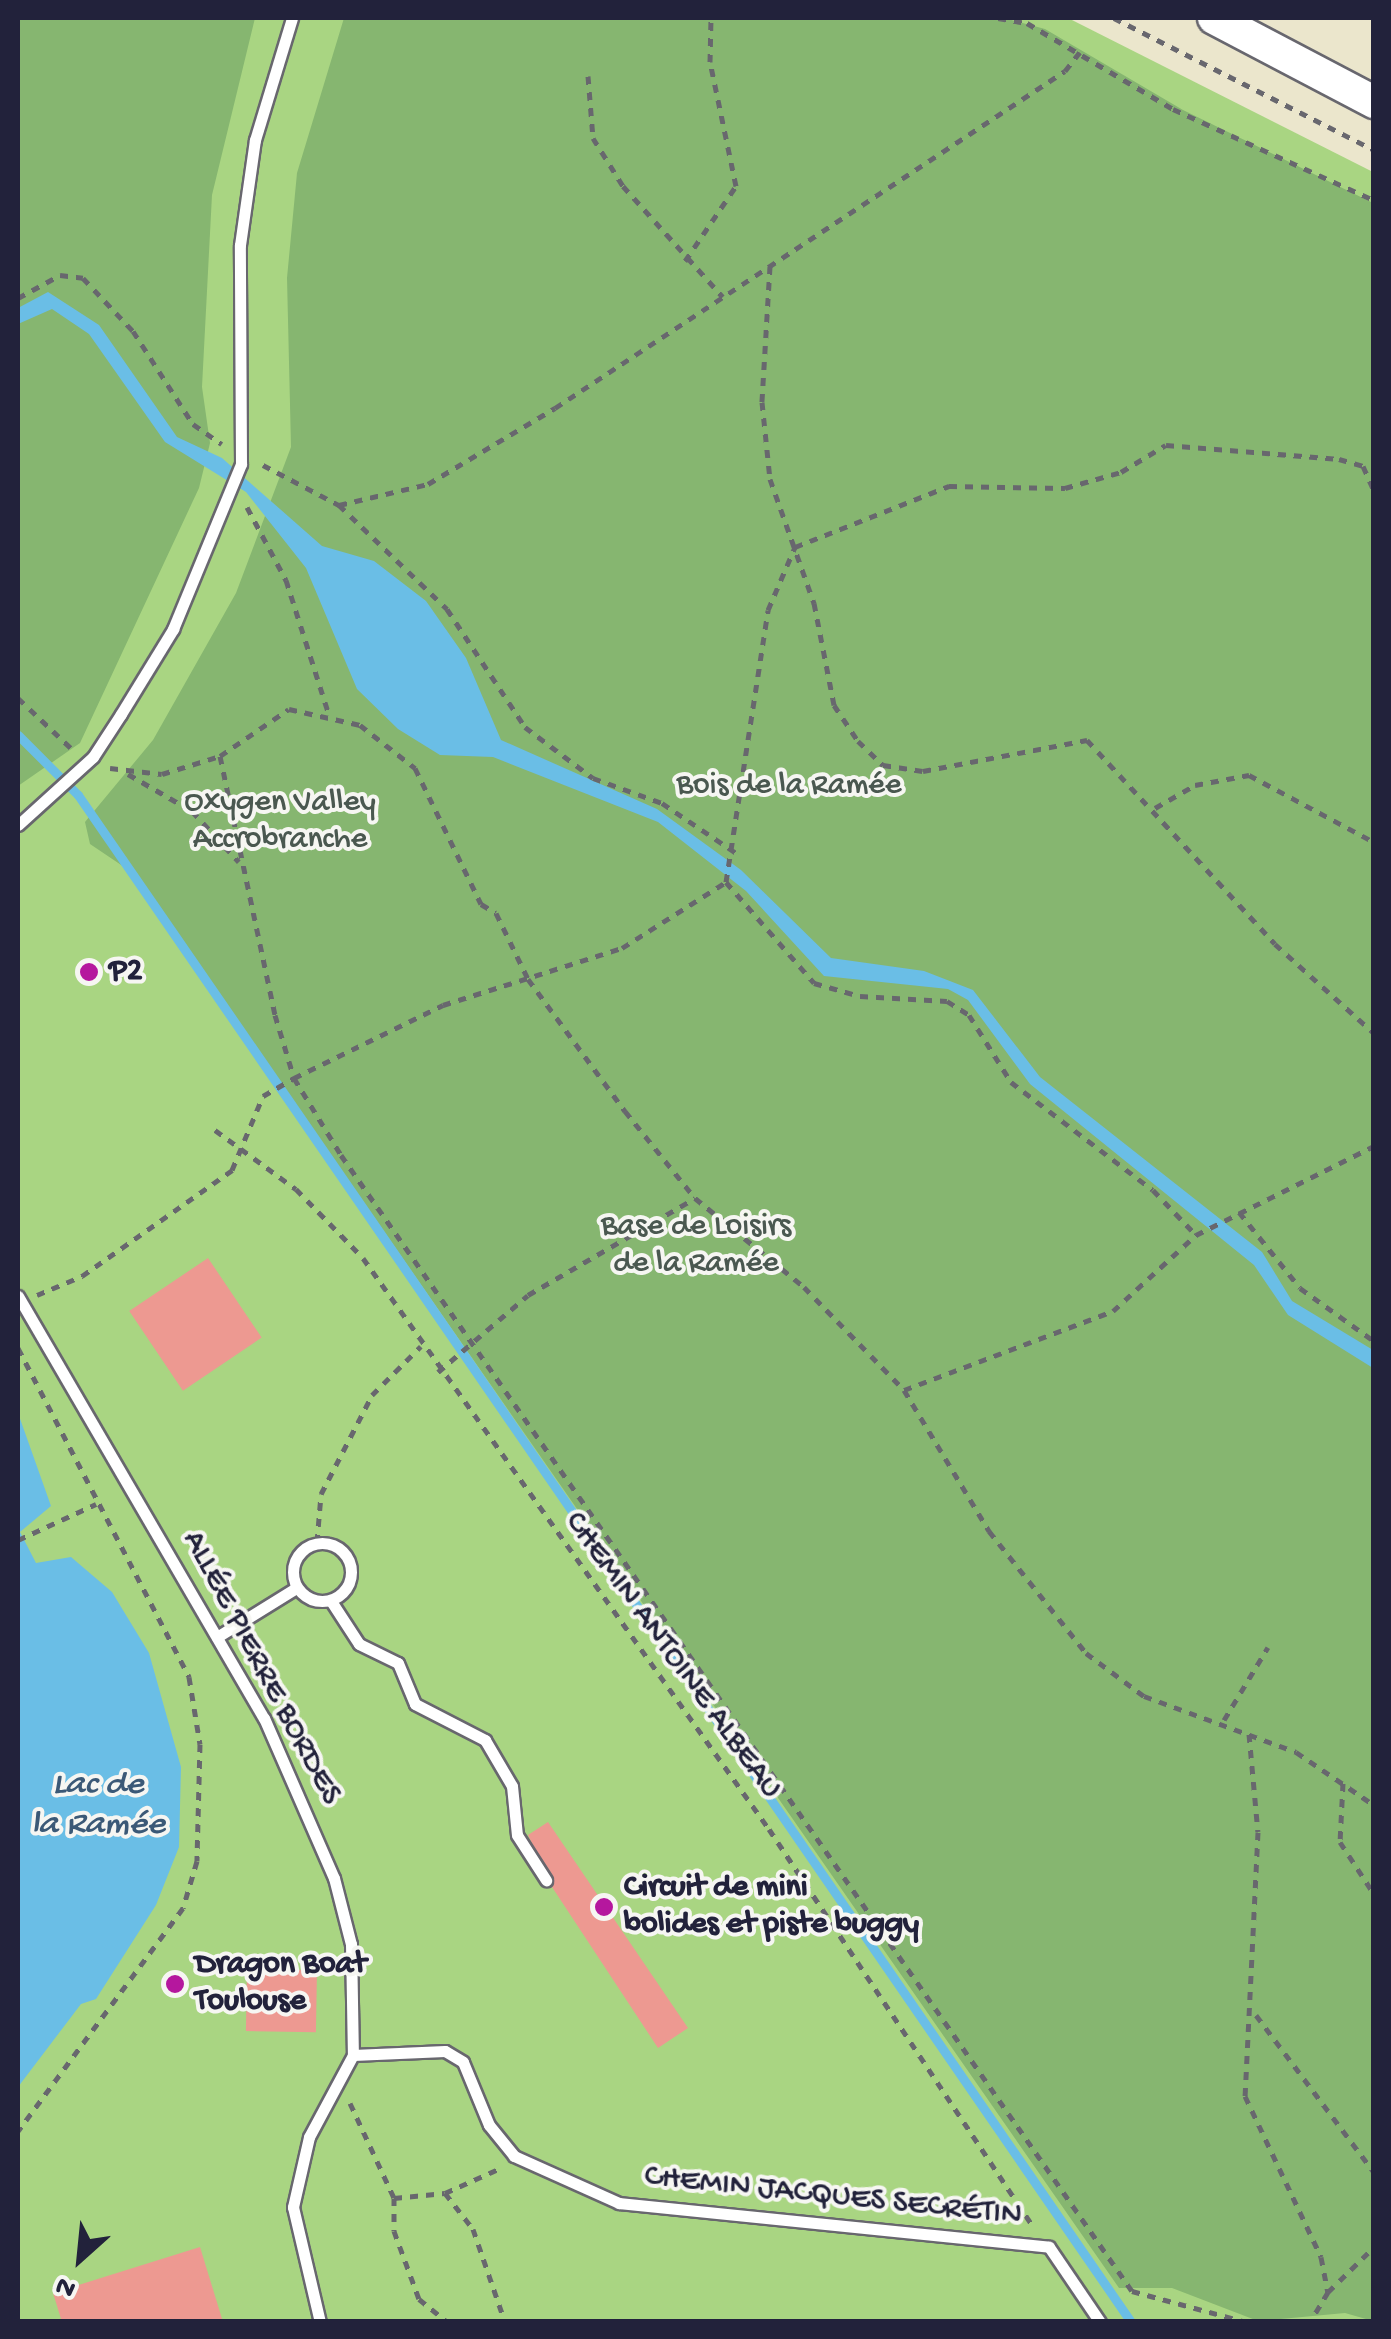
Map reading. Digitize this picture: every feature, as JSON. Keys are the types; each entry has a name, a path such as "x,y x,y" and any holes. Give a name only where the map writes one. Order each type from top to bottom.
{"main road":[{"path":"1214,18 1256,27 1374,102"}],"lane":[{"path":"18,826 93,756 173,629 242,459 240,245 255,140 292,18"},
{"name":"ALLÉE PIERRE BORDES","path":"19,1300 217,1637 308,1805 334,1878 350,1944 353,2054 342,2083 309,2137 294,2207 320,2322"},
{"path":"296,1588 299,1552 316,1542 334,1545 352,1574 330,1601"},
{"path":"217,1637 296,1588"},
{"path":"296,1588 330,1601 359,1644 398,1663 415,1704 485,1740 512,1786 517,1835 546,1880"},
{"path":"353,2054 426,2050 462,2062 489,2125 514,2156"},
{"name":"CHEMIN JACQUES SECRÉTIN","path":"514,2156 645,2208 1049,2247 1100,2322"}],"path":[{"path":"685,261 736,186 710,62 711,18"},
{"path":"998,18 1080,52 1173,109 1374,200"},
{"path":"1114,18 1374,150"},
{"path":"339,505 428,484 723,297 1065,72 1080,52"},
{"path":"588,76 594,138 685,261 723,297"},
{"path":"770,266 762,402 770,479 795,548 834,706 884,765 923,771 1087,740 1155,808 1275,944 1374,1033"},
{"path":"18,298 60,275 82,278 133,330 193,424 242,459 339,505 448,609 525,727 592,778 662,802 736,855"},
{"path":"19,1300 82,1276 245,1153 263,1096 443,1004 622,948 726,882 736,855 768,610 795,548 948,486 1064,488 1121,472 1166,444 1339,459 1363,466 1374,490"},
{"path":"229,492 259,523 286,580 328,712"},
{"path":"18,698 75,752 125,772 192,811 240,864"},
{"path":"125,772 162,774 220,756 289,709 328,712 414,768 528,979 694,1198 804,1287 904,1390 989,1530 1086,1653 1144,1696 1224,1720 1343,1783 1374,1805"},
{"path":"220,756 240,864 294,1078 1132,2291 1246,2322"},
{"path":"1155,808 1196,785 1249,774 1374,842"},
{"path":"726,882 814,982 860,996 947,1001 969,1015 1012,1082 1153,1190 1196,1235"},
{"name":"CHEMIN ANTOINE ALBEAU","path":"215,1130 363,1258 438,1372 769,1829 915,2060 1049,2247"},
{"path":"904,1390 1113,1311 1205,1229 1374,1146"},
{"path":"438,1372 544,1284 694,1198"},
{"path":"1239,1212 1300,1288 1374,1341"},
{"path":"316,1542 322,1494 372,1395 421,1346"},
{"path":"18,1348 189,1676 200,1744 197,1862 183,1908 18,2130"},
{"path":"18,1540 96,1504"},
{"path":"1224,1720 1268,1647"},
{"path":"1249,1734 1258,1832 1254,2012 1245,2096 1321,2257 1328,2292"},
{"path":"1343,1783 1340,1842 1374,1894"},
{"path":"1254,2012 1374,2172"},
{"path":"342,2083 394,2198 394,2231 418,2299 447,2322"},
{"path":"394,2198 444,2193 514,2156"},
{"path":"444,2193 473,2229 504,2322"},
{"path":"1310,2322 1328,2292 1374,2246"}],"green space":[{"name":"Bois de la Ramée","path":"18,18 1068,18 1373,172 1373,2321 18,2321"},
{"path":"18,18 255,18 212,195 202,387 210,443 199,488 80,743 18,786"},
{"name":"Bois de la Ramée","path":"344,18 1004,18 1045,29 1183,110 1373,203 1373,2321 1345,2313 1258,2321 1172,2288 1119,2288 136,875 90,844 85,822 153,740 236,593 291,447 287,278 297,173"}],"water":[{"path":"48,292 99,325 177,437 222,458 322,546 374,561 426,601 466,658 501,740 657,809 741,870 831,958 924,971 973,990 1040,1077 1262,1252 1292,1301 1373,1350 1373,1368 1288,1315 1254,1265 1030,1084 968,1000 948,989 824,976 746,891 658,822 493,757 440,755 398,729 357,689 306,568 246,492 165,442 89,334 52,309 18,324 18,308"},
{"name":"Lac de la Ramée","path":"18,1413 51,1506 20,1532 36,1563 71,1557 112,1592 149,1653 181,1767 179,1847 156,1905 96,1999 81,2004 18,2087"}],"building":[{"path":"208,1258 262,1338 183,1391 129,1311"},
{"path":"548,1822 688,2028 658,2048 552,1887 528,1835"},
{"path":"247,1969 317,1970 316,2032 246,2031"},
{"path":"200,2247 223,2322 62,2322 53,2293"}],"waterway":[{"path":"18,735 78,795 1131,2322"}],"place":[{"name":"P2","path":"89,972"},
{"name":"Circuit de mini bolides et piste buggy","path":"604,1907"},
{"name":"Dragon Boat Toulouse","path":"175,1984"}],"park label":[{"name":"Oxygen Valley Accrobranche","path":"280,822"},
{"name":"Base de Loisirs de la Ramée","path":"696,1246"}]}
